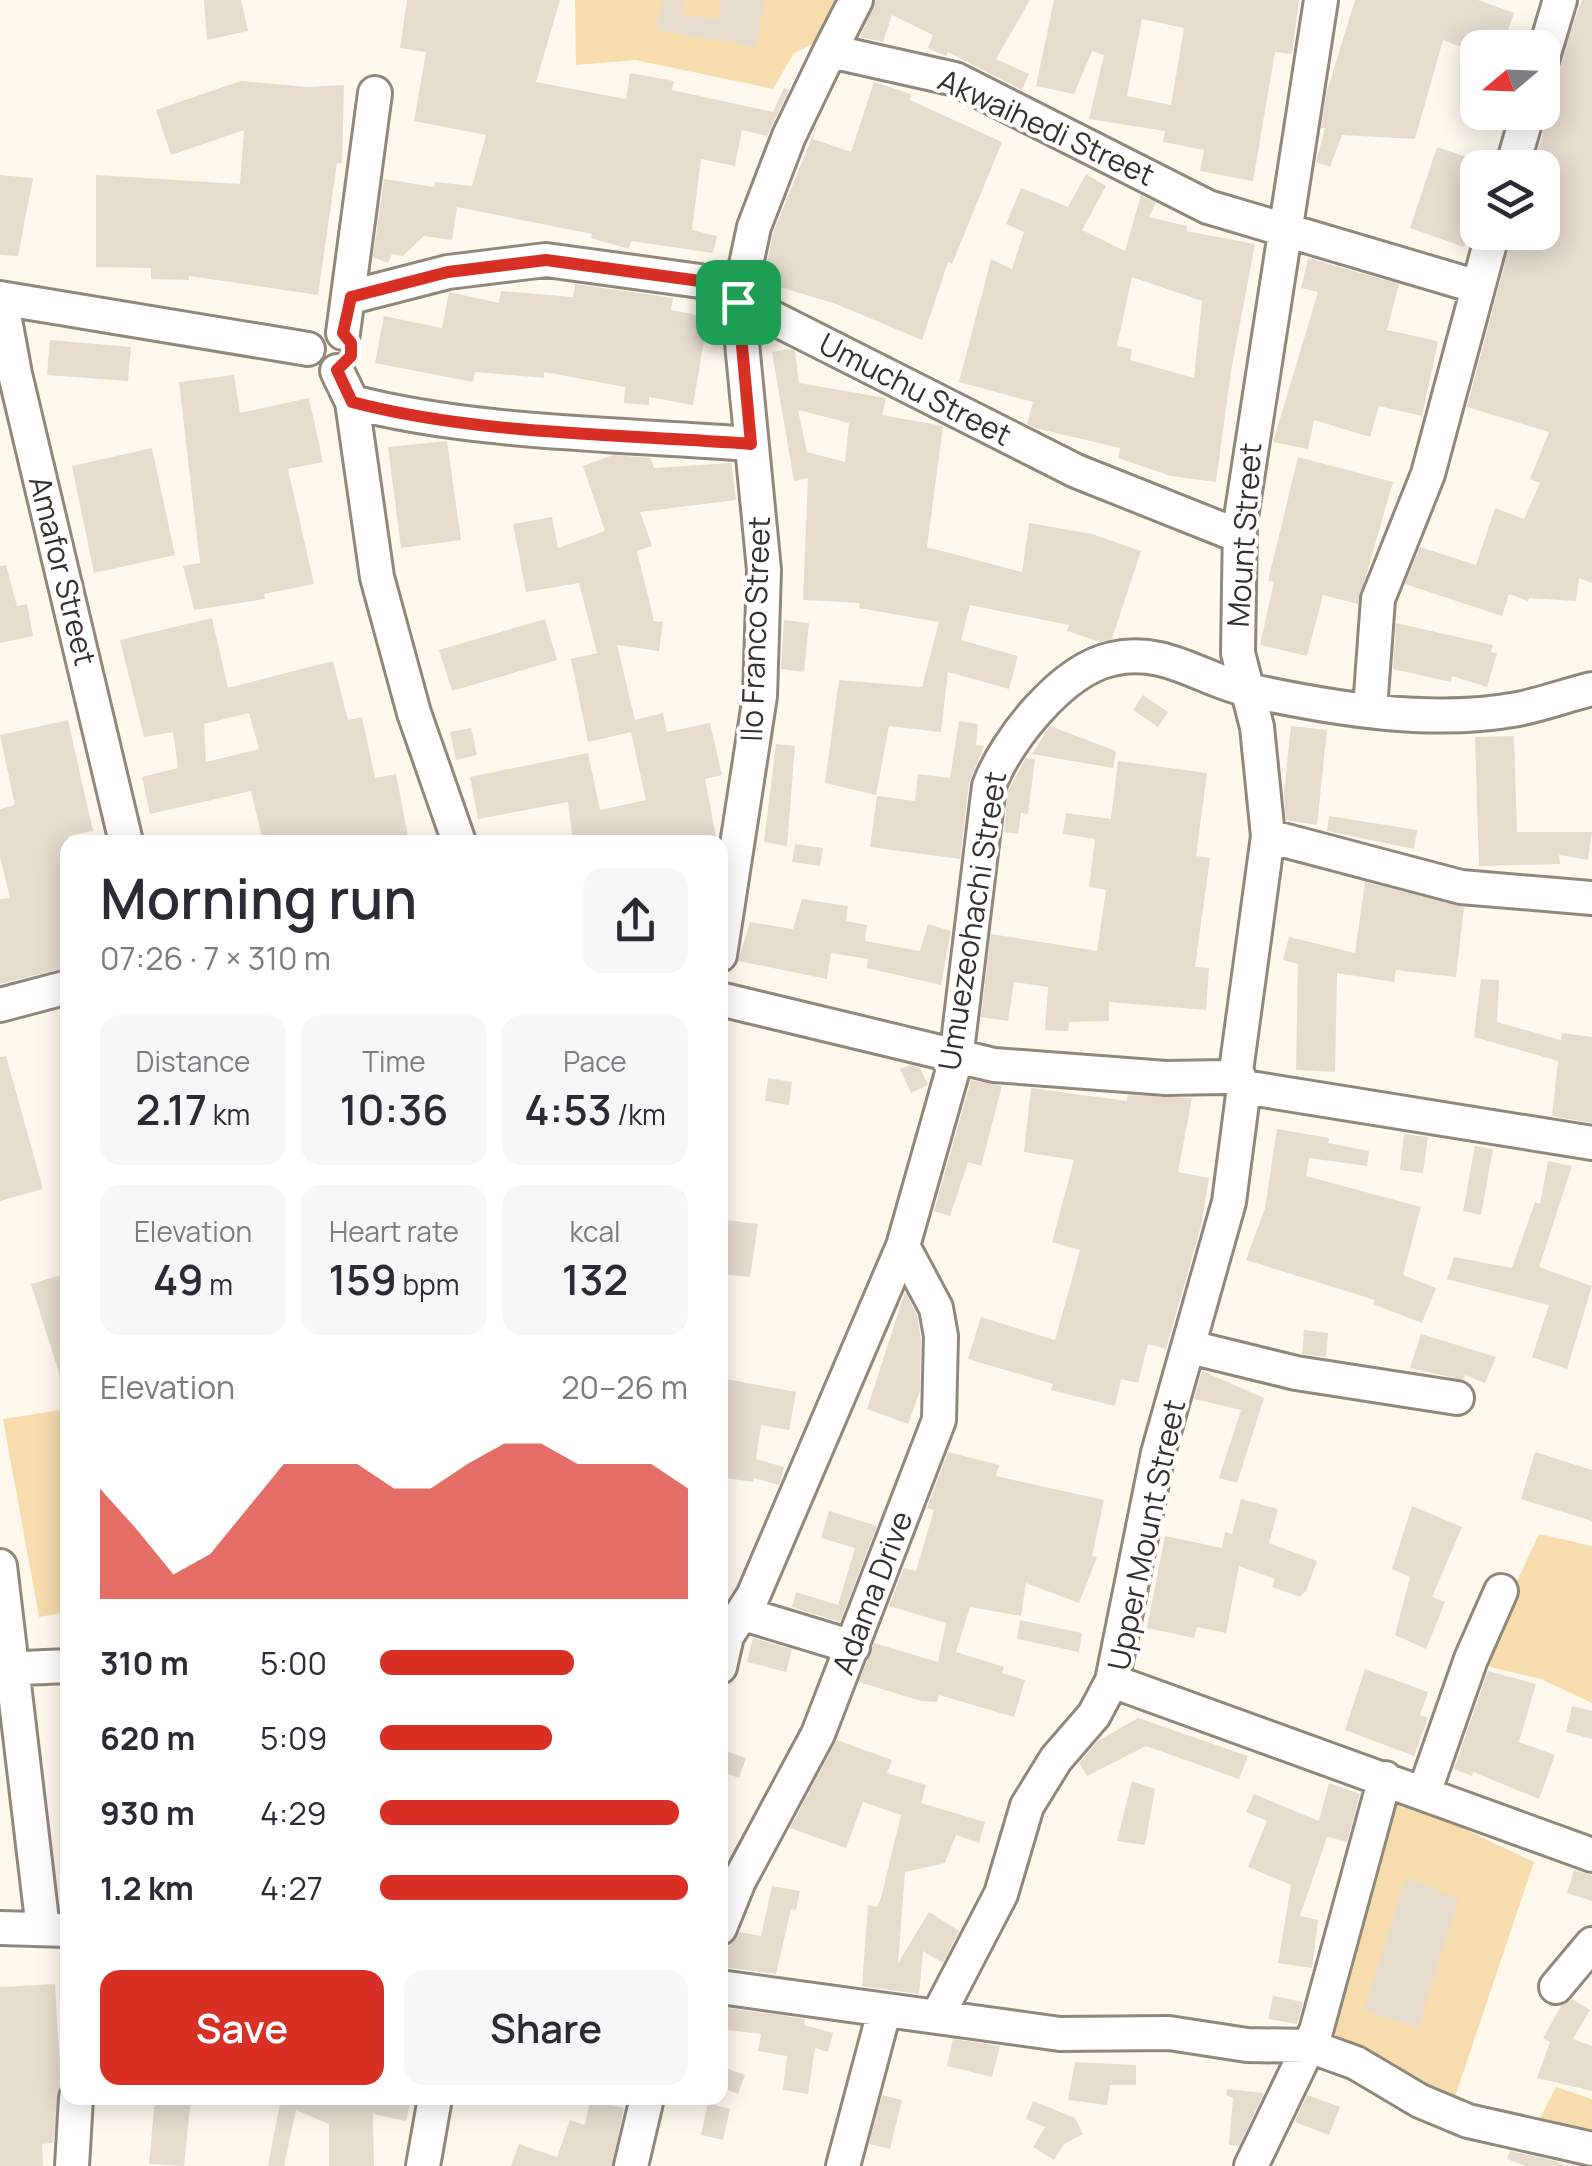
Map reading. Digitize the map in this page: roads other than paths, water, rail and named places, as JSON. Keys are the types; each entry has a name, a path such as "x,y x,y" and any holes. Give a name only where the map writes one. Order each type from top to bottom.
{"street":[{"path":"738,302 754,227 788,136 856,0"},
{"name":"Mount Street","path":"1240,1079 1268,836 1262,757 1238,653 1239,536 1321,0"},
{"path":"1551,30 1560,0"},
{"name":"Akwaihedi Street","path":"830,51 956,79 1208,207 1285,226 1478,287"},
{"path":"343,333 351,297 375,93"},
{"path":"1370,709 1378,598 1428,474 1489,250"},
{"name":"Umuchu Street","path":"351,297 448,272 546,260 700,281 1076,470 1239,536"},
{"path":"0,298 308,349"},
{"name":"Amafor Street","path":"0,298 14,374 124,835"},
{"name":"Ilo Franco Street","path":"728,903 760,696 764,570 738,302"},
{"path":"308,349 319,331 331,328 343,333 351,343 351,356 337,370"},
{"path":"308,349 315,366 337,370"},
{"path":"337,370 352,402 376,578 414,714 457,835"},
{"path":"352,402 399,413 522,426 751,444"},
{"name":"Umuezeohachi Street","path":"728,1639 904,1246 956,1059 989,786 1001,754 1020,726 1089,666 1114,658 1166,658 1249,691 1370,709 1459,715 1518,709 1591,686"},
{"path":"1268,836 1461,887 1592,898"},
{"path":"0,1005 60,990"},
{"path":"728,1000 956,1059 1102,1075 1240,1079 1592,1144"},
{"name":"Upper Mount Street","path":"1240,1079 1229,1202 1158,1453 1112,1681 1592,1854"},
{"name":"Adama Drive","path":"728,1907 738,1881 804,1763 939,1420 941,1336 936,1308 904,1246"},
{"path":"1190,1347 1296,1373 1457,1398"},
{"path":"0,1566 6,1668 55,1930 0,1928"},
{"path":"1424,1794 1501,1591"},
{"path":"728,1639 852,1648"},
{"path":"6,1668 60,1666"},
{"path":"937,2017 1001,1894 1027,1806 1056,1759 1094,1714 1112,1681"},
{"path":"1251,2166 1309,2046 1384,1778"},
{"path":"1556,1987 1592,1944"},
{"path":"728,1988 1060,2034 1169,2033 1247,2045 1309,2046 1356,2063 1420,2101 1468,2120 1592,2149"},
{"path":"843,2166 884,2012"},
{"path":"72,2166 76,2105"},
{"path":"422,2166 434,2105"},
{"path":"631,2166 645,2105"}]}
